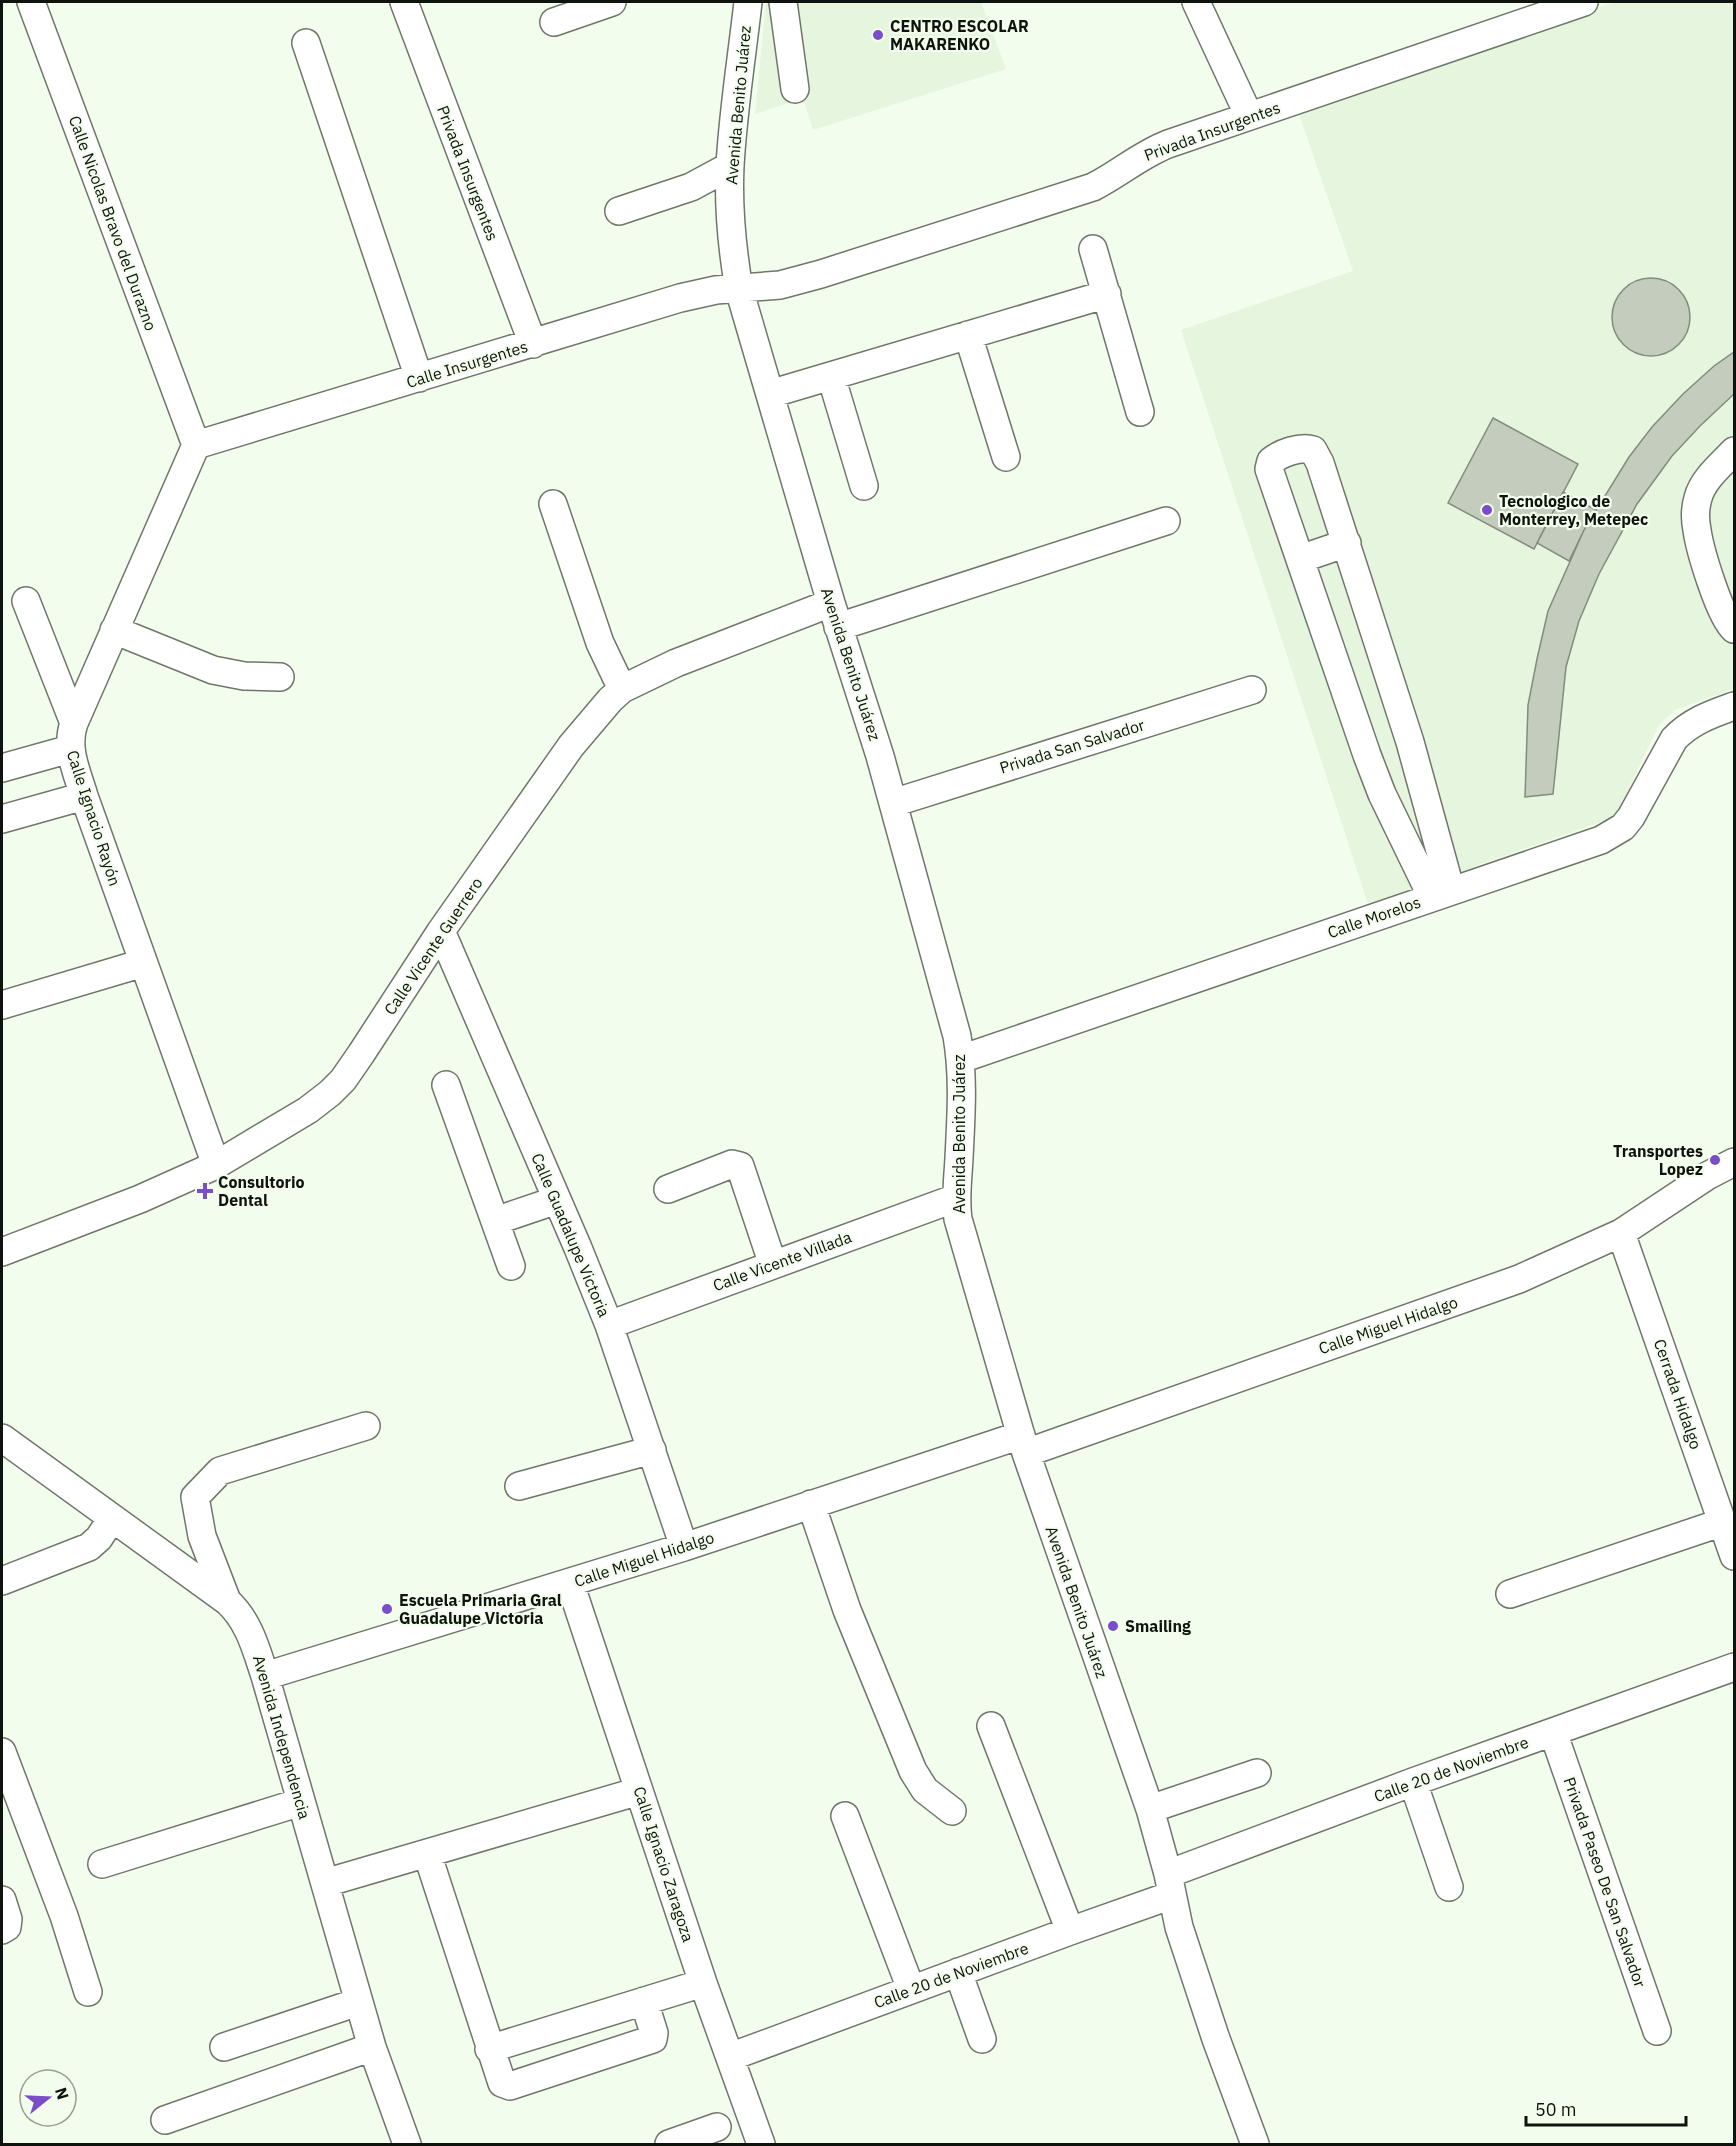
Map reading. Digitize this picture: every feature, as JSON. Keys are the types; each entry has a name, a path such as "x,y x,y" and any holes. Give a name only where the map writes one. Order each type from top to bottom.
{"street":[{"name":"Calle Nicolas Bravo del Durazno","path":"31,2 196,444"},
{"name":"Privada Insurgentes","path":"404,2 532,344"},
{"path":"566,13 612,2"},
{"name":"Avenida Benito Juárez","path":"748,2 730,166 731,232 739,289 834,615 893,803 951,1011 961,1059 962,1091 956,1198 961,1230 1023,1444 1150,1809 1179,1927 1255,2145"},
{"path":"783,2 795,89"},
{"path":"1196,2 1249,116"},
{"name":"Privada Insurgentes","path":"739,289 780,285 821,274 1093,187 1118,174 1155,149 1584,2"},
{"path":"306,44 419,378"},
{"path":"619,211 691,187 730,166"},
{"path":"1094,249 1140,412"},
{"name":"Calle Insurgentes","path":"196,444 680,298 716,290 739,289"},
{"path":"770,394 1107,294"},
{"path":"968,335 1006,457"},
{"path":"831,376 864,486"},
{"name":"Calle Ignacio Rayón","path":"196,444 74,723 70,749 84,796 216,1165"},
{"path":"1307,448 1313,450 1317,456 1410,742 1442,894 1382,794 1366,754 1269,469 1271,461 1281,455 1307,448"},
{"path":"1730,616 1699,540 1696,511 1700,491 1706,481 1734,451"},
{"path":"552,504 600,643 622,689"},
{"name":"Calle Vicente Guerrero","path":"2,1252 140,1199 216,1165 308,1110 330,1093 343,1080 441,931 571,746 622,689 676,663 834,615 1166,521"},
{"path":"1300,559 1347,543"},
{"path":"26,601 74,723"},
{"path":"114,630 213,670 244,676 280,677"},
{"name":"Privada San Salvador","path":"893,803 1252,690"},
{"name":"Calle Morelos","path":"961,1059 1612,835 1631,817 1674,739 1694,722 1734,706"},
{"path":"2,768 70,749"},
{"path":"2,819 84,796"},
{"name":"Calle Guadalupe Victoria","path":"441,931 609,1325 684,1547"},
{"path":"2,1005 143,963"},
{"path":"446,1085 511,1266"},
{"name":"Calle Miguel Hidalgo","path":"265,1676 570,1583 812,1504 1023,1444 1519,1279 1621,1233 1707,1176 1734,1162"},
{"path":"668,1189 732,1164 740,1166 773,1265"},
{"name":"Calle Vicente Villada","path":"609,1325 956,1198"},
{"path":"495,1221 557,1200"},
{"name":"Cerrada Hidalgo","path":"1621,1233 1734,1556"},
{"path":"227,1601 202,1536 195,1497 220,1471 366,1426"},
{"name":"Avenida Independencia","path":"2,1438 227,1601 245,1621 265,1676 358,2002 407,2145"},
{"path":"519,1486 652,1450"},
{"path":"812,1504 847,1610 913,1771 925,1790 952,1811"},
{"path":"2,1581 89,1547 99,1538 111,1518"},
{"path":"1510,1594 1723,1522"},
{"name":"Calle Ignacio Zaragoza","path":"570,1583 703,1983 761,2145"},
{"name":"Calle 20 de Noviembre","path":"730,2057 1070,1931 1170,1885 1413,1782 1734,1667"},
{"path":"991,1726 1070,1931"},
{"name":"Privada Paseo De San Salvador","path":"1553,1732 1657,2031"},
{"path":"2,1752 64,1916 88,1992"},
{"path":"1150,1809 1257,1773"},
{"path":"1413,1782 1449,1887"},
{"path":"325,1883 639,1791"},
{"path":"102,1864 301,1802"},
{"path":"845,1816 911,1989"},
{"path":"427,1853 489,2049 500,2080 505,2086 653,2039 654,2033 644,2001"},
{"path":"2,1900 9,1922 2,1930"},
{"path":"957,1972 981,2039"},
{"path":"489,2049 703,1983"},
{"path":"224,2048 358,2002"},
{"path":"165,2120 372,2047"},
{"path":"669,2145 717,2127"}],"shaded area":[{"name":"CENTRO ESCOLAR MAKARENKO","path":"766,2 981,2 1006,69 813,130 803,98 755,114"},
{"name":"Tecnologico de Monterrey, Metepec","path":"1614,2 1734,2 1734,689 1675,710 1659,725 1615,817 1368,904 1181,330 1353,271 1298,111"}],"building":[{"path":"1643,278 1659,278 1673,284 1684,295 1690,309 1690,325 1684,339 1673,350 1659,356 1643,356 1629,350 1618,339 1612,325 1612,309 1618,295 1629,284"},
{"path":"1734,352 1734,394 1672,456 1637,504 1599,574 1579,621 1566,667 1553,794 1525,797 1528,705 1537,659 1548,611 1584,530 1629,457 1652,427 1683,394 1714,366"},
{"path":"1493,418 1578,464 1534,549 1448,503"},
{"path":"1563,492 1596,510 1569,561 1537,543"}],"place":[{"name":"CENTRO ESCOLAR MAKARENKO","path":"878,35"},
{"name":"Tecnologico de Monterrey, Metepec","path":"1487,510"},
{"name":"Transportes Lopez","path":"1715,1160"},
{"name":"Consultorio Dental","path":"205,1191"},
{"name":"Escuela Primaria Gral Guadalupe Victoria","path":"387,1609"},
{"name":"Smailing","path":"1113,1626"}]}
